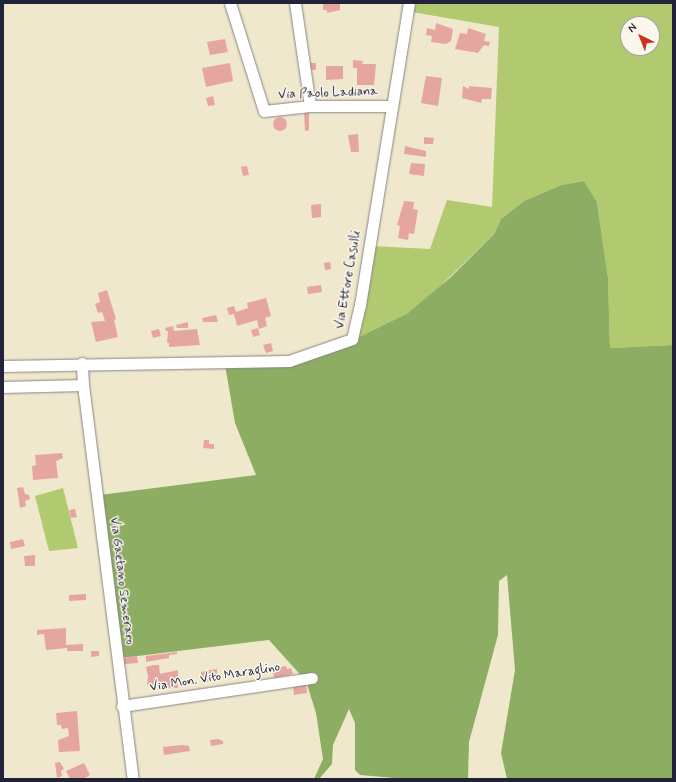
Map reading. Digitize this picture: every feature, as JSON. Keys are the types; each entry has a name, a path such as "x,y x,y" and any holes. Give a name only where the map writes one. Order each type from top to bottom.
{"street":[{"name":"Via Paolo Ladiana","path":"230,3 264,111 310,106 392,106"},
{"path":"295,3 310,106"},
{"name":"Via Ettore Casulli","path":"3,366 82,363 290,361 352,339 360,304 409,3"},
{"path":"3,387 83,385 82,363"},
{"name":"Via Gaetano Semeraro","path":"83,385 122,706 133,779"},
{"name":"Via Mon. Vito Maraglino","path":"122,706 312,678"}],"green space":[{"path":"413,3 673,3 673,345 610,348 608,278 597,202 584,181 561,185 524,201 501,219 494,234 429,297 408,313 351,341 372,246 430,249 447,200 492,207 499,27 412,12"},
{"path":"584,181 597,202 608,278 610,348 673,345 673,779 507,779 501,753 515,670 507,575 499,581 498,635 469,742 468,779 406,779 360,775 355,770 355,723 349,709 333,745 332,764 319,779 314,779 323,759 316,713 306,681 269,640 121,658 100,495 256,475 235,423 225,365 291,362 351,341 408,313 451,277 494,234 501,219 524,201 561,185"},
{"path":"63,488 78,548 49,551 35,496"}],"building":[{"path":"323,3 340,3 340,10 327,13 327,10 323,10"},
{"path":"436,23 453,29 451,41 446,44 431,42 432,36 426,35 427,28 435,30"},
{"path":"468,28 486,34 484,41 490,42 489,46 484,45 478,53 455,49 460,33 467,34"},
{"path":"225,39 228,52 210,55 207,42"},
{"path":"353,60 363,61 362,64 376,64 374,85 357,85 357,68 353,68"},
{"path":"230,63 233,81 206,87 202,68"},
{"path":"309,63 316,63 316,70 309,70"},
{"path":"326,66 343,66 343,79 326,80"},
{"path":"426,76 442,78 438,106 421,103"},
{"path":"463,86 469,89 469,86 492,88 491,99 482,99 481,103 462,98"},
{"path":"213,96 215,105 208,106 206,98"},
{"path":"309,109 309,130 305,131 304,112"},
{"path":"280,117 285,119 287,124 285,129 280,131 275,129 273,124 275,119"},
{"path":"358,134 359,152 351,152 348,135"},
{"path":"424,137 434,138 433,144 424,144"},
{"path":"405,146 426,151 426,157 404,154"},
{"path":"411,163 425,164 424,176 409,174"},
{"path":"247,166 249,175 243,176 241,167"},
{"path":"404,201 414,202 413,209 418,210 414,234 409,233 408,240 398,238 400,226 397,225"},
{"path":"321,204 321,217 312,218 311,205"},
{"path":"330,262 331,269 325,270 324,263"},
{"path":"321,285 322,292 308,294 307,287"},
{"path":"107,290 116,319 114,320 118,337 96,342 91,322 105,321 102,312 98,313 95,304 100,302 98,293"},
{"path":"266,298 271,316 265,318 267,326 259,329 257,320 237,326 234,314 229,315 227,308 234,306 236,312 248,308 247,303"},
{"path":"216,315 218,322 203,322 202,318"},
{"path":"188,322 188,328 177,328 176,325"},
{"path":"173,326 174,331 197,329 200,345 169,347 169,343 167,343 168,331 166,331 165,328"},
{"path":"258,328 260,335 253,337 251,330"},
{"path":"159,329 161,336 153,338 151,331"},
{"path":"271,343 273,351 266,353 263,345"},
{"path":"204,440 209,440 209,444 214,444 214,449 203,448"},
{"path":"62,453 63,458 56,461 58,478 33,480 32,466 36,465 35,455"},
{"path":"23,487 25,494 29,495 30,499 25,501 26,506 20,508 17,488"},
{"path":"75,509 77,517 71,518 69,510"},
{"path":"23,539 25,546 11,549 10,542"},
{"path":"35,555 35,566 25,566 24,556"},
{"path":"86,594 86,600 69,601 69,595"},
{"path":"66,628 66,645 83,644 83,651 67,651 67,648 46,650 44,634 37,635 37,630"},
{"path":"91,651 99,651 99,656 91,657"},
{"path":"177,652 177,654 169,655 169,658 146,662 146,656"},
{"path":"137,656 138,663 124,664 124,658"},
{"path":"159,665 160,674 178,670 178,688 164,688 164,683 159,683 159,686 147,685 148,676 146,667"},
{"path":"286,666 287,669 291,668 293,674 274,678 272,669"},
{"path":"217,669 217,674 211,675 212,681 202,682 201,672"},
{"path":"306,684 307,693 294,695 293,686"},
{"path":"77,711 80,751 59,752 58,740 69,736 68,728 62,729 61,725 57,725 56,713"},
{"path":"218,739 223,741 223,744 211,746 210,740"},
{"path":"182,745 189,746 190,751 164,755 163,747"},
{"path":"60,762 64,769 61,771 62,776 57,778 55,763"},
{"path":"84,763 90,775 83,779 70,779 66,771"}]}
